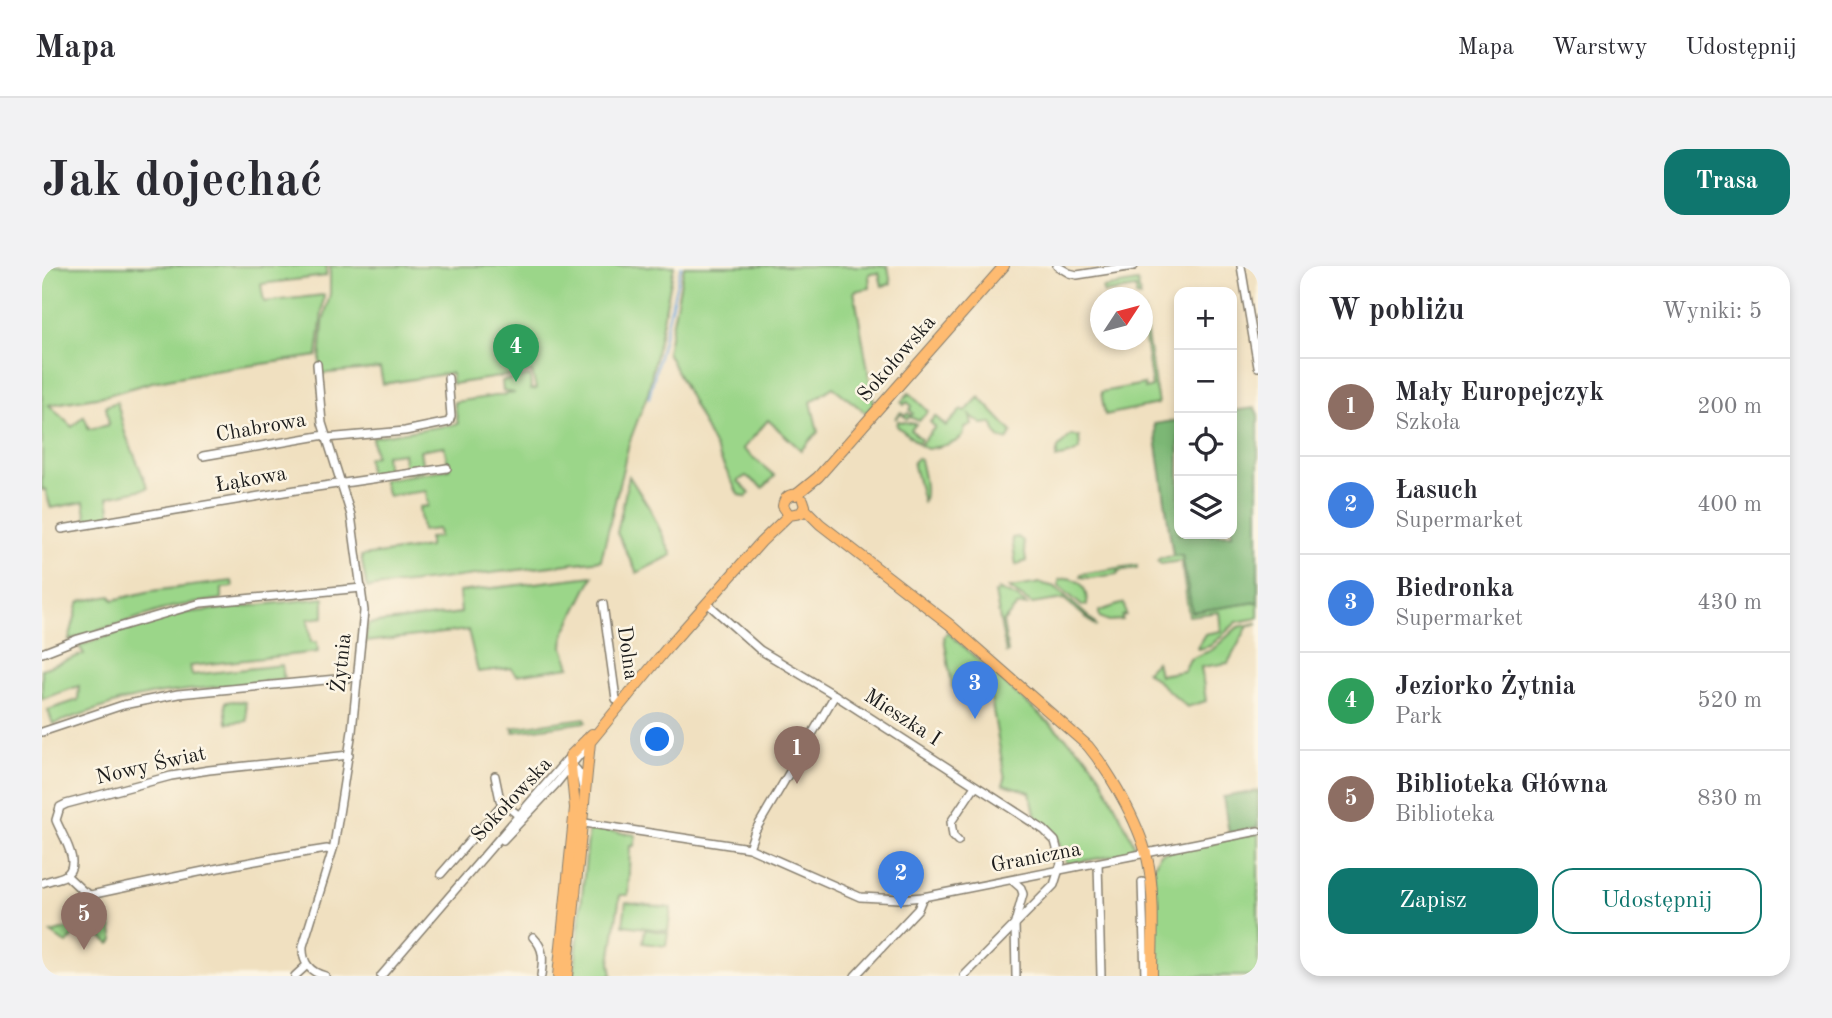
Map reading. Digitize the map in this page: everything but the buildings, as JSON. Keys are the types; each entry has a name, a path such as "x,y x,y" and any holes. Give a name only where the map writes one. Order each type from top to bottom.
{"main road":[{"name":"Sokołowska","path":"567,763 769,533 796,507 818,477 1004,266"},
{"path":"796,507 949,624 1088,746 1110,777 1141,837 1146,853 1150,871 1153,976"},
{"name":"Sokołowska","path":"590,742 603,724"},
{"path":"558,976 578,822 585,803 590,742"},
{"path":"566,976 578,822 567,763"}],"street":[{"path":"1057,266 1077,275 1134,266"},
{"path":"1241,266 1258,367"},
{"name":"Żytnia","path":"307,965 303,946 332,851 349,755 364,611 351,516 325,437 317,386 317,364"},
{"name":"Chabrowa","path":"203,456 325,437 405,430 449,422 451,416 447,378"},
{"name":"Łąkowa","path":"62,529 447,468"},
{"path":"42,653 78,639 201,603 362,588"},
{"name":"Mieszka I","path":"707,603 760,650 835,695 1050,835 1059,850 1060,871"},
{"name":"Dolna","path":"603,604 615,698 621,703"},
{"path":"42,732 123,705 178,694 358,677"},
{"path":"749,848 755,831 835,695"},
{"name":"Sokołowska","path":"382,976 518,815 590,742"},
{"name":"Nowy Świat","path":"72,868 72,859 56,820 60,807 66,804 164,778 209,770 349,755"},
{"path":"567,763 579,773 585,803"},
{"name":"Sokołowska","path":"482,860 556,784 567,763"},
{"path":"495,776 500,800 518,815"},
{"path":"556,784 567,782 574,791"},
{"path":"958,841 953,836 951,822 975,786"},
{"path":"441,874 503,803"},
{"name":"Graniczna","path":"578,822 749,848 860,897 900,899 1013,880 1258,831"},
{"path":"66,875 90,895 161,878 282,856 327,849 332,851"},
{"path":"1098,863 1101,976"},
{"path":"42,883 66,875 72,868 79,887"},
{"path":"964,976 1054,885 1060,871"},
{"path":"1013,880 1018,883 1023,894 1015,923 1016,976"},
{"path":"1142,881 1145,976"},
{"path":"855,976 918,909 923,897"},
{"path":"533,937 543,954 541,976"},
{"path":"295,976 307,965 314,973 325,976"}],"green space":[{"path":"42,266 327,266 326,276 261,284 264,302 324,295 317,356 200,373 152,382 108,395 49,405 72,427 84,416 89,429 109,425 106,406 117,402 125,433 148,488 108,497 111,517 87,521 84,502 51,508 45,489 42,490"},
{"path":"330,266 674,266 648,393 629,443 601,560 367,588 361,556 429,547 429,538 439,537 438,529 422,531 419,507 428,506 426,491 388,496 382,480 449,469 444,446 420,450 423,470 405,472 403,453 385,455 388,475 370,477 367,458 375,456 372,437 458,424 454,402 515,393 503,391 502,381 530,376 531,390 536,389 532,372 452,384 451,373 383,384 380,368 319,374 323,323 330,294"},
{"path":"684,266 888,266 891,284 882,286 879,273 869,274 870,288 854,291 874,404 866,413 833,387 811,402 818,432 801,450 768,420 743,449 775,476 763,488 746,476 738,481 750,493 746,497 738,494 667,352"},
{"path":"1138,282 1139,287 1108,287"},
{"path":"1147,350 1149,350 1158,404 1105,415 1101,392 1144,384 1145,389 1152,387"},
{"path":"909,393 928,411 919,421 910,417 907,419 901,413 895,419 901,412 911,416 913,414 910,410 912,406 901,402"},
{"path":"979,397 1012,432 1008,439 999,437 992,423 982,424 970,415 972,425 965,427 961,438 956,441 927,449 920,445 935,427 930,422 935,416 946,426 961,410 965,412"},
{"path":"1255,408 1258,415 1258,602 1192,612 1182,555 1173,556 1154,424 1174,421 1174,539 1237,539 1237,410"},
{"path":"898,421 916,424 911,430 921,439 918,443 897,426"},
{"path":"1071,435 1079,437 1080,449 1056,458 1058,448"},
{"path":"917,458 920,460 925,482 923,502 913,462"},
{"path":"629,476 650,509 672,555 637,573 617,533"},
{"path":"1018,537 1023,541 1026,561 1016,565 1012,538"},
{"path":"1182,555 1192,611 1258,602 1258,618 1237,622 1210,646 1198,649 1205,634 1221,631 1219,612 1189,616 1181,561 1161,564 1157,561 1160,558"},
{"path":"1137,565 1137,568 1118,571 1118,574 1080,577 1081,574"},
{"path":"593,576 564,634 563,647 570,667 517,675 511,668 478,672 468,630 365,642 368,624 461,613 459,592"},
{"path":"1068,578 1084,587 1087,605 1082,606 1059,586 1059,580"},
{"path":"232,581 233,587 222,588 222,599 172,607 69,640 81,601 111,596 113,600 151,591"},
{"path":"1040,583 1055,587 1097,627 1064,599 1032,604 1009,588"},
{"path":"998,589 1027,605 1017,606 1003,622 1006,653 995,593"},
{"path":"324,598 324,617 308,619 311,642 317,642 318,652 190,666 192,675 282,665 284,679 155,694 122,701 53,724 48,710 78,700 79,686 42,699 42,669 84,654 79,646 157,619 183,613"},
{"path":"1124,603 1126,615 1122,616 1122,620 1109,621 1099,617 1099,611"},
{"path":"1258,623 1248,626 1228,663 1201,667 1206,701 1187,707 1146,671 1156,661 1159,675 1184,671 1190,659 1212,650 1238,627"},
{"path":"947,632 1085,755 1100,775 1134,848 1128,853 1067,864 1056,836 1037,822 1030,792 1003,784 1005,779 989,687 960,692 952,687 944,637"},
{"path":"225,702 245,702 247,721 227,723"},
{"path":"585,718 586,722 513,732 514,729 511,728"},
{"path":"1258,791 1258,827 1229,833 1223,797"},
{"path":"589,828 636,835 634,846 630,846 628,895 620,895 610,962 612,976 574,976"},
{"path":"1258,833 1258,976 1156,976 1154,866 1160,853"},
{"path":"626,902 671,908 668,931 623,925"},
{"path":"106,918 110,922 114,940 110,944 89,927 86,930 82,926 67,944 51,933"},
{"path":"645,929 668,933 666,946 643,943"}],"waterway":[{"path":"649,398 681,266"}],"place":[{"name":"Jeziorko Żytnia","path":"516,382"},
{"name":"Biedronka","path":"975,719"},
{"name":"Mały Europejczyk","path":"797,784"},
{"name":"Łasuch","path":"901,909"},
{"name":"Biblioteka Główna","path":"84,950"}]}
